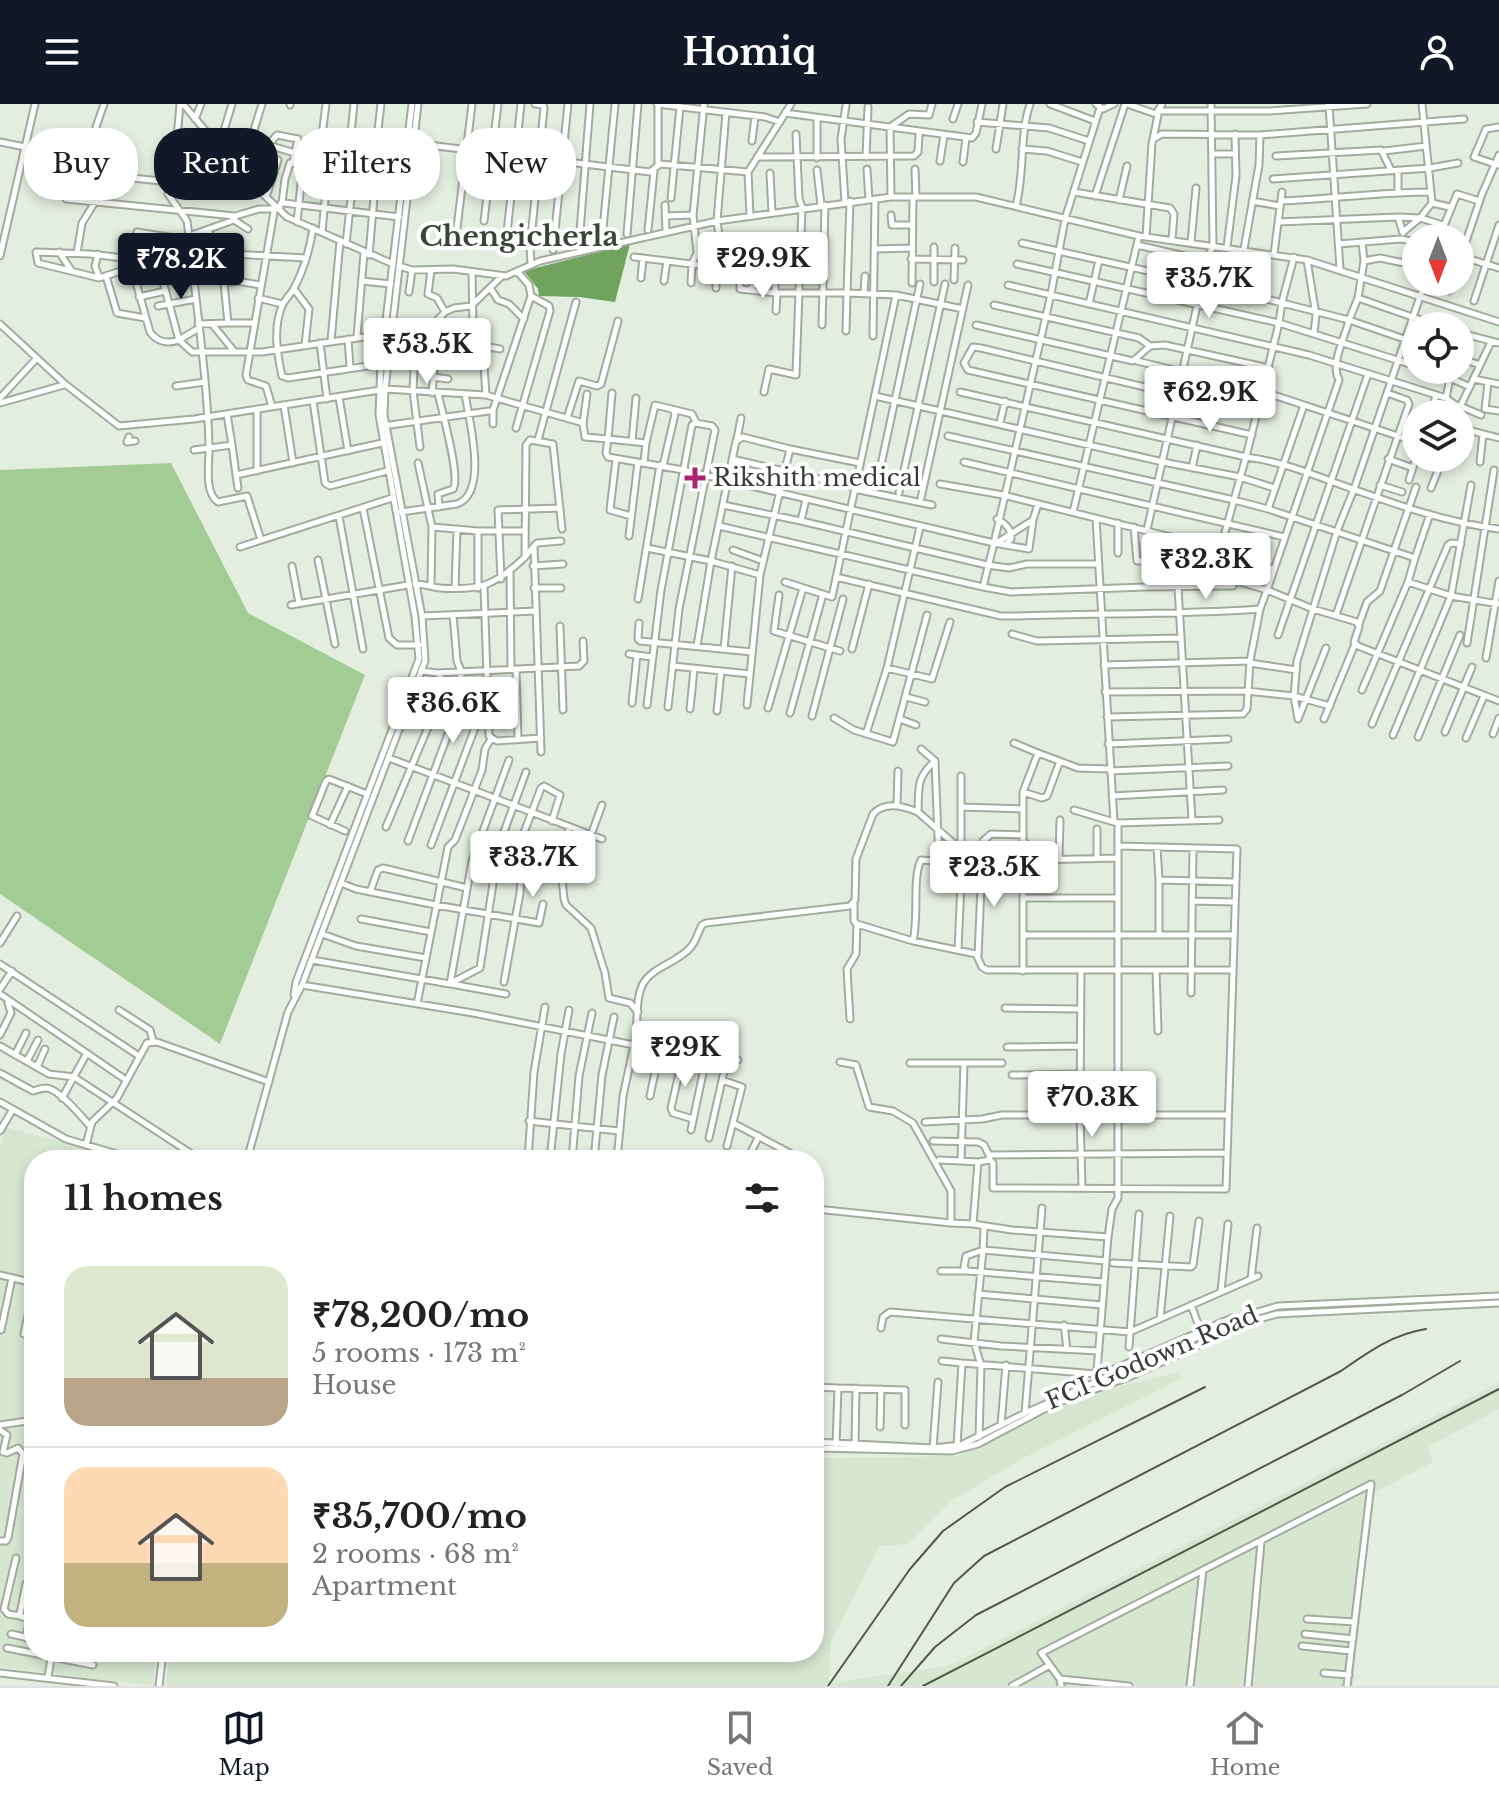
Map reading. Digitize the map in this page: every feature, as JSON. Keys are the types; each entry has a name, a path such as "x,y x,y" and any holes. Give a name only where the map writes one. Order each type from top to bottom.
{"street":[{"path":"29,128 35,104"},
{"path":"182,104 202,128"},
{"path":"179,128 182,104"},
{"path":"195,119 201,104"},
{"path":"224,128 232,104"},
{"path":"255,128 262,104"},
{"path":"323,128 326,104"},
{"path":"353,128 354,104"},
{"path":"379,128 381,104"},
{"path":"413,128 415,104"},
{"path":"470,128 472,104"},
{"path":"495,128 498,104"},
{"path":"518,128 521,104"},
{"path":"535,104 544,108 542,128"},
{"path":"566,128 568,104"},
{"path":"579,244 590,104"},
{"path":"602,239 615,104"},
{"path":"627,234 638,104"},
{"path":"648,230 654,171 658,164 657,104 704,107 780,122"},
{"path":"750,216 748,172 791,104"},
{"path":"890,127 909,114 929,115 932,104"},
{"path":"953,119 958,104"},
{"path":"785,113 966,138 975,136 982,104"},
{"path":"996,149 1003,104"},
{"path":"1016,206 1023,125 1030,104"},
{"path":"1050,104 1095,121"},
{"path":"983,587 1051,294 1065,219 1098,106 1107,109 1114,104"},
{"path":"1095,196 1126,104 1152,114 1160,109 1237,107 1269,111 1367,104"},
{"path":"1414,224 1432,203 1422,104"},
{"path":"96,127 101,105"},
{"path":"846,105 841,158 848,202 846,331"},
{"path":"1329,105 1340,269"},
{"path":"671,198 680,106"},
{"path":"691,283 692,264 697,253 693,215 704,107"},
{"path":"866,157 868,107"},
{"path":"1147,530 1213,245 1211,107"},
{"path":"1073,512 1131,267 1149,206 1153,139 1160,109"},
{"path":"716,288 717,221 726,112"},
{"path":"752,141 755,116"},
{"path":"817,118 817,158"},
{"path":"1153,139 1162,134 1260,135 1464,119"},
{"path":"977,122 1049,128 1089,141"},
{"path":"890,127 891,197"},
{"path":"1497,165 1474,157 1486,129 1498,128"},
{"path":"764,392 769,369 796,375 802,207 796,134"},
{"path":"757,157 915,155 919,134"},
{"path":"1227,247 1236,176 1235,134"},
{"path":"940,161 944,135"},
{"path":"1244,249 1259,165 1260,135"},
{"path":"963,162 966,138"},
{"path":"0,142 24,147"},
{"path":"1276,156 1426,146"},
{"path":"1022,149 1047,151 1082,162"},
{"path":"0,256 3,231 24,151"},
{"path":"1384,151 1395,170 1398,191"},
{"path":"1212,154 1235,154"},
{"path":"1472,224 1499,155"},
{"path":"140,260 37,250 37,262 102,277 130,268 189,236 259,209 276,208 282,203 288,165 294,158"},
{"path":"576,163 654,171"},
{"path":"1273,179 1430,168 1458,163"},
{"path":"658,164 748,172"},
{"path":"1119,200 1127,166"},
{"path":"867,169 875,249 873,336"},
{"path":"912,283 915,169"},
{"path":"817,170 823,205 822,325"},
{"path":"770,173 772,213"},
{"path":"1191,242 1196,188"},
{"path":"1252,201 1280,204 1398,191 1431,192"},
{"path":"1074,192 1173,210 1172,239"},
{"path":"1274,254 1282,192"},
{"path":"1443,224 1457,194 1480,201"},
{"path":"431,327 445,312 471,306 501,277 531,263 717,221 891,197 976,197 1142,236 1294,257 1402,289"},
{"path":"76,200 234,218 248,229"},
{"path":"173,200 187,221 189,236 209,417 208,465 212,498 222,503 247,496 261,540"},
{"path":"269,200 297,222 396,265 412,270 445,269 501,277"},
{"path":"297,222 299,200"},
{"path":"322,232 325,200"},
{"path":"331,341 349,200"},
{"path":"357,337 372,200"},
{"path":"382,390 392,322 399,217 404,200"},
{"path":"293,1000 312,960 422,671 426,649 422,616 392,498 382,443 381,364 404,200"},
{"path":"457,228 461,200"},
{"path":"484,221 486,200"},
{"path":"505,251 510,200"},
{"path":"531,263 535,200"},
{"path":"553,250 559,200"},
{"path":"77,253 82,223 95,202"},
{"path":"282,203 399,217"},
{"path":"1432,203 1450,207"},
{"path":"665,205 666,232"},
{"path":"272,407 264,383 247,379 260,285 276,208"},
{"path":"665,216 693,215"},
{"path":"891,215 892,225 912,225"},
{"path":"1278,222 1398,217 1420,218 1440,224"},
{"path":"1339,244 1402,235 1398,217"},
{"path":"1474,301 1496,242 1499,225"},
{"path":"313,228 294,289 282,304 277,350 285,378 381,364"},
{"path":"208,230 219,256 228,323"},
{"path":"137,232 182,239"},
{"path":"1107,717 1243,714 1247,709 1250,662 1260,609 1339,380 1336,363 1358,298 1364,261 1362,242"},
{"path":"1022,243 1202,283"},
{"path":"697,253 756,245"},
{"path":"1137,245 1207,261"},
{"path":"934,247 934,282"},
{"path":"875,249 911,248"},
{"path":"954,280 955,248"},
{"path":"740,249 739,288 776,293 896,295 963,309"},
{"path":"59,251 72,271"},
{"path":"155,252 179,340 189,350 202,353 277,350 385,334"},
{"path":"98,254 95,266 117,313 145,318"},
{"path":"192,259 249,254 306,258"},
{"path":"634,257 716,267"},
{"path":"749,290 753,287 754,257"},
{"path":"1224,541 1264,392 1294,257"},
{"path":"641,278 643,258"},
{"path":"1364,261 1380,258 1402,263"},
{"path":"911,259 963,260"},
{"path":"1089,304 1099,260"},
{"path":"1307,260 1315,309 1314,333"},
{"path":"1474,260 1499,268"},
{"path":"664,281 667,261"},
{"path":"775,261 776,311"},
{"path":"1017,264 1279,323 1402,361"},
{"path":"130,268 153,337 167,342 179,340 198,326 254,323"},
{"path":"409,292 412,270"},
{"path":"431,270 428,294 437,298 445,312"},
{"path":"1205,270 1250,279"},
{"path":"493,424 493,410 531,296 529,285 517,271"},
{"path":"472,272 474,334 484,366 486,395"},
{"path":"864,294 865,276"},
{"path":"224,283 237,281 260,285"},
{"path":"362,281 391,284"},
{"path":"876,488 920,284"},
{"path":"899,493 945,284"},
{"path":"921,498 968,285"},
{"path":"1008,285 1275,346 1449,400"},
{"path":"294,289 309,309 305,345"},
{"path":"491,289 498,300 509,304 524,319"},
{"path":"139,297 165,291"},
{"path":"785,582 832,597 896,295"},
{"path":"1251,295 1315,309 1402,339"},
{"path":"516,428 550,311 549,306 531,296"},
{"path":"1424,296 1499,322"},
{"path":"258,298 282,304"},
{"path":"1358,298 1402,314"},
{"path":"158,306 196,299"},
{"path":"538,440 576,302"},
{"path":"994,305 1139,338 1150,346 1165,345 1269,368"},
{"path":"567,418 579,381 597,386 601,384 618,321"},
{"path":"392,322 474,334"},
{"path":"0,324 65,384 119,426 209,417 382,390 486,395 583,424"},
{"path":"212,324 235,351"},
{"path":"976,325 1264,392 1402,437"},
{"path":"416,326 413,391 420,447"},
{"path":"1474,337 1499,343"},
{"path":"348,339 350,367"},
{"path":"1491,342 1474,379 1499,384"},
{"path":"320,343 327,399"},
{"path":"477,345 500,349"},
{"path":"1136,361 1150,346"},
{"path":"1252,435 968,370 964,363 973,347 1258,414"},
{"path":"1326,648 1298,719 1294,696 1296,670 1313,609 1337,531 1402,351"},
{"path":"0,400 37,358"},
{"path":"435,358 435,393 454,460 456,483 453,489 438,494 439,507"},
{"path":"1474,363 1480,365"},
{"path":"1278,635 1368,374"},
{"path":"433,377 448,379"},
{"path":"176,386 205,382"},
{"path":"1488,383 1485,409 1499,411"},
{"path":"0,400 65,384"},
{"path":"1446,398 1449,384"},
{"path":"1463,384 1470,387"},
{"path":"1462,400 1472,384"},
{"path":"960,392 1283,464 1409,508 1499,529"},
{"path":"612,393 606,455 616,459 662,465 920,527 995,543 1009,541 1029,549"},
{"path":"1336,615 1409,403 1387,393"},
{"path":"401,512 463,502 475,483 465,394"},
{"path":"587,394 583,424 585,437 646,443"},
{"path":"875,396 1240,477 1274,488"},
{"path":"1435,400 1436,396"},
{"path":"339,397 348,451"},
{"path":"632,441 636,398"},
{"path":"313,401 325,483 330,486 387,471"},
{"path":"1000,423 1005,401"},
{"path":"284,405 293,463"},
{"path":"629,536 641,462 655,405 692,414 696,423"},
{"path":"1268,509 1304,405"},
{"path":"638,599 662,465 675,414 673,409"},
{"path":"257,410 257,471"},
{"path":"383,426 489,411"},
{"path":"1474,412 1481,415"},
{"path":"227,414 238,488"},
{"path":"697,646 741,418"},
{"path":"647,705 653,642 683,470 692,425 696,423"},
{"path":"668,707 674,644 714,428 696,423"},
{"path":"250,1150 296,982 419,659 401,512 383,426"},
{"path":"1474,432 1499,438"},
{"path":"1480,462 1483,434"},
{"path":"948,436 1234,500 1292,516 1415,558"},
{"path":"737,440 743,437 860,463"},
{"path":"525,557 526,445 530,440 553,444 562,529"},
{"path":"236,475 382,443"},
{"path":"194,450 232,445"},
{"path":"1192,468 1197,445"},
{"path":"747,705 760,575 790,449"},
{"path":"616,459 610,510 631,516"},
{"path":"732,459 932,505"},
{"path":"1388,459 1402,464"},
{"path":"964,462 1284,537"},
{"path":"418,463 432,527 431,585"},
{"path":"1467,643 1494,470"},
{"path":"1409,480 1412,472"},
{"path":"1431,488 1437,472"},
{"path":"940,484 1003,495 1175,538 1213,544 1224,541 1239,550 1240,582 1359,624"},
{"path":"1380,485 1402,492"},
{"path":"1393,735 1451,596 1471,485"},
{"path":"1324,719 1355,644 1367,602 1380,591 1416,487"},
{"path":"240,547 392,498"},
{"path":"801,521 806,499"},
{"path":"1027,564 1038,504"},
{"path":"723,505 987,565 1009,568 1027,564 1099,564"},
{"path":"363,508 390,641 397,645 419,645"},
{"path":"501,579 498,510 560,508"},
{"path":"1362,690 1408,582 1430,514"},
{"path":"339,515 363,649"},
{"path":"1096,518 1108,744 1119,846 1120,1113 1118,1198 1112,1209 1108,1237 1096,1383"},
{"path":"997,519 1005,523 1009,541"},
{"path":"995,543 1009,541 1033,520"},
{"path":"1118,523 1118,553"},
{"path":"719,526 1011,592 1233,586"},
{"path":"432,527 524,531"},
{"path":"866,734 887,668 920,527"},
{"path":"1134,527 1136,561 1239,560 1274,569"},
{"path":"455,588 457,529"},
{"path":"417,1004 448,847 455,840 491,739 478,531"},
{"path":"1175,538 1192,820"},
{"path":"291,605 412,584 481,587 510,572 537,543 561,541"},
{"path":"1372,724 1449,543 1461,544"},
{"path":"534,546 541,752"},
{"path":"647,548 691,556 760,575"},
{"path":"733,550 763,561"},
{"path":"318,560 335,644"},
{"path":"533,566 563,564"},
{"path":"292,566 299,603"},
{"path":"724,649 732,566"},
{"path":"510,572 518,739"},
{"path":"836,577 1001,616 1102,613 1180,615 1260,609"},
{"path":"1486,658 1499,581"},
{"path":"1408,582 1451,596 1497,604"},
{"path":"852,649 869,584"},
{"path":"534,588 561,588"},
{"path":"768,708 803,588"},
{"path":"790,713 823,594"},
{"path":"779,595 773,629 840,651"},
{"path":"812,716 843,599"},
{"path":"422,616 536,611"},
{"path":"408,841 460,702 461,671 457,661 453,615"},
{"path":"834,718 866,734 893,742 927,615"},
{"path":"887,668 932,679 950,622"},
{"path":"639,623 639,640 752,652"},
{"path":"560,626 563,710"},
{"path":"1012,634 1037,641 1181,638"},
{"path":"1418,737 1460,635"},
{"path":"422,671 440,673 583,664 583,641"},
{"path":"1355,644 1499,701"},
{"path":"629,654 652,657"},
{"path":"632,703 637,655"},
{"path":"1104,665 1250,662 1296,670"},
{"path":"673,666 750,674"},
{"path":"1445,732 1472,667"},
{"path":"690,709 694,669"},
{"path":"717,711 721,671"},
{"path":"386,827 442,694 440,673"},
{"path":"1105,692 1247,691 1306,698 1330,706"},
{"path":"1466,738 1484,696"},
{"path":"906,697 925,702"},
{"path":"431,845 479,717"},
{"path":"1493,734 1499,718"},
{"path":"900,719 916,725"},
{"path":"491,739 541,738"},
{"path":"1108,744 1228,739"},
{"path":"1014,743 1078,768 1110,770 1228,766"},
{"path":"921,749 935,761 939,861"},
{"path":"1023,971 1023,792 1038,753"},
{"path":"389,758 602,839"},
{"path":"450,984 478,840 509,760"},
{"path":"918,812 919,782 935,761"},
{"path":"1023,792 1042,798 1047,796 1060,761"},
{"path":"897,805 898,771"},
{"path":"450,984 480,968 499,845 526,772"},
{"path":"958,951 962,860 961,776"},
{"path":"345,831 312,816 326,781 329,779 367,794"},
{"path":"330,825 348,786"},
{"path":"504,982 522,864 515,861 515,856 541,788 546,786 560,795 552,821"},
{"path":"1112,796 1223,790"},
{"path":"591,835 602,805"},
{"path":"850,1019 847,969 856,954 856,859 867,826 877,809 897,805 918,812 960,849"},
{"path":"961,807 1022,809"},
{"path":"1074,810 1116,823 1219,820"},
{"path":"1059,858 1060,820"},
{"path":"569,827 561,869 566,905 591,928 609,998 630,1003 639,1013"},
{"path":"1097,829 1097,858"},
{"path":"1023,837 988,835 982,845 978,956 982,967 987,970 1023,971 1232,970"},
{"path":"1023,837 1038,858"},
{"path":"933,1141 978,1142 984,1145 993,1163 993,1188 1226,1189 1237,849 1119,846"},
{"path":"1157,847 1159,935"},
{"path":"1191,993 1193,848"},
{"path":"913,941 921,860 1118,858"},
{"path":"370,892 380,868 467,888"},
{"path":"1159,880 1235,882"},
{"path":"341,883 370,892 539,923 543,904"},
{"path":"1023,898 1118,898"},
{"path":"1192,901 1235,902"},
{"path":"618,1150 623,1096 639,1013 639,993 655,971 688,951 706,923 850,906 854,903"},
{"path":"0,943 17,916"},
{"path":"361,919 431,932"},
{"path":"857,924 978,956"},
{"path":"322,934 356,946 426,958"},
{"path":"1023,935 1233,935"},
{"path":"312,960 506,994"},
{"path":"0,964 139,1056"},
{"path":"1081,970 1082,1187"},
{"path":"1156,970 1158,1031"},
{"path":"12,971 0,992 6,999 126,1080"},
{"path":"302,985 541,1026 608,1041 661,1044 738,1060"},
{"path":"0,1035 3,1022 11,1013 6,999"},
{"path":"528,1150 529,1121 545,1007"},
{"path":"1005,1008 1081,1009"},
{"path":"119,1010 150,1030 153,1041"},
{"path":"551,1150 569,1010"},
{"path":"573,1150 579,1076 592,1013"},
{"path":"595,1150 608,1041 614,1017"},
{"path":"15,1055 26,1033"},
{"path":"687,1039 671,1108 673,1113 693,1119"},
{"path":"27,1061 38,1040"},
{"path":"86,1145 90,1126 114,1101 147,1043 153,1041 269,1082"},
{"path":"650,1096 661,1044"},
{"path":"0,1046 49,1074 74,1077 186,1150"},
{"path":"1007,1047 1080,1046"},
{"path":"37,1067 45,1049"},
{"path":"62,1098 87,1053"},
{"path":"691,1130 707,1054"},
{"path":"709,1138 727,1058"},
{"path":"840,1062 856,1065 869,1107 893,1111 913,1123 951,1191 951,1223"},
{"path":"910,1063 1002,1063"},
{"path":"961,1161 964,1063"},
{"path":"0,1073 33,1091 45,1088 62,1098 90,1126"},
{"path":"45,1088 49,1074"},
{"path":"1012,1075 1080,1074"},
{"path":"722,1080 742,1087 727,1146"},
{"path":"0,1102 55,1134 103,1150"},
{"path":"1,1129 13,1109"},
{"path":"925,1122 963,1121 1002,1115 1228,1115"},
{"path":"529,1121 619,1131"},
{"path":"733,1123 785,1150"},
{"path":"752,1150 759,1136"},
{"path":"939,1160 978,1162 989,1158 1081,1154 1227,1153"},
{"path":"973,1224 978,1162"},
{"path":"1025,1413 1042,1208"},
{"path":"824,1210 973,1224 984,1228 1108,1237"},
{"path":"1129,1347 1139,1214"},
{"name":"FCI Godown Road","path":"1160,1319 1170,1216"},
{"path":"1113,1263 1193,1265 1199,1221"},
{"path":"1221,1292 1228,1224"},
{"path":"979,1438 981,1365 974,1342 984,1228"},
{"path":"881,1328 883,1317 890,1312 1130,1332 1254,1277 1257,1228"},
{"path":"967,1271 964,1267 966,1256 983,1250 1106,1261"},
{"path":"941,1271 1104,1282"},
{"path":"0,1275 24,1282"},
{"path":"1,1330 12,1278"},
{"path":"978,1294 1102,1305"},
{"name":"FCI Godown Road","path":"824,1445 952,1451 978,1444 1048,1405 1203,1333 1278,1306 1499,1296"},
{"path":"1393,1299 1393,1308"},
{"name":"FCI Godown Road","path":"824,1445 957,1446 979,1438 1025,1413 1129,1377 1277,1314 1499,1303"},
{"path":"1191,1305 1203,1333"},
{"path":"1114,1369 1232,1318"},
{"path":"1064,1325 1067,1349"},
{"path":"941,1339 1099,1351"},
{"path":"942,1361 1097,1374"},
{"path":"957,1446 962,1363"},
{"path":"1001,1426 1006,1365"},
{"path":"933,1448 938,1382"},
{"path":"824,1387 905,1390 905,1425"},
{"path":"836,1444 838,1388"},
{"path":"855,1444 856,1388"},
{"path":"880,1427 881,1389"},
{"path":"0,1541 8,1538 23,1454 18,1448 3,1452 7,1437 0,1428 24,1422"},
{"path":"1129,1686 1061,1683 1041,1653 1371,1484 1347,1686"},
{"path":"1248,1686 1261,1541"},
{"path":"16,1558 4,1609 8,1614 24,1617"},
{"path":"1190,1686 1203,1570"},
{"path":"21,1616 24,1596"},
{"path":"1307,1619 1355,1622"},
{"path":"11,1634 24,1637"},
{"path":"1305,1634 1353,1639"},
{"path":"1302,1646 1351,1651"},
{"path":"7,1648 24,1650"},
{"path":"48,1677 51,1662"},
{"path":"76,1662 93,1665"},
{"path":"159,1686 162,1662"},
{"path":"1012,1686 1050,1665"},
{"path":"0,1673 114,1686"},
{"path":"1324,1673 1349,1675"}],"shaded area":[{"path":"630,244 615,302 539,296 538,289 524,271"},
{"path":"171,463 248,613 365,675 220,1044 0,894 0,470"},
{"path":"5,1127 94,1150 24,1150 24,1662 155,1662 154,1686 0,1667 0,1149"},
{"path":"1178,1372 1182,1378 1020,1460 951,1501 908,1544 880,1546 831,1641 829,1683 949,1666 1499,1383 1499,1409 1427,1447 1433,1462 1373,1493 1353,1686 166,1686 168,1662 824,1662 824,1457 959,1456 1084,1396"}],"railway":[{"path":"888,1686 954,1583 984,1556 1341,1371 1381,1345 1426,1329"},
{"path":"901,1686 935,1647 976,1615 1402,1395 1460,1361"},
{"path":"828,1686 910,1569 943,1531 1005,1487 1205,1387"},
{"path":"923,1686 1499,1389"}],"place":[{"name":"Rikshith medical","path":"695,478"}],"district":[{"name":"Chengicherla","path":"519,236"}]}
